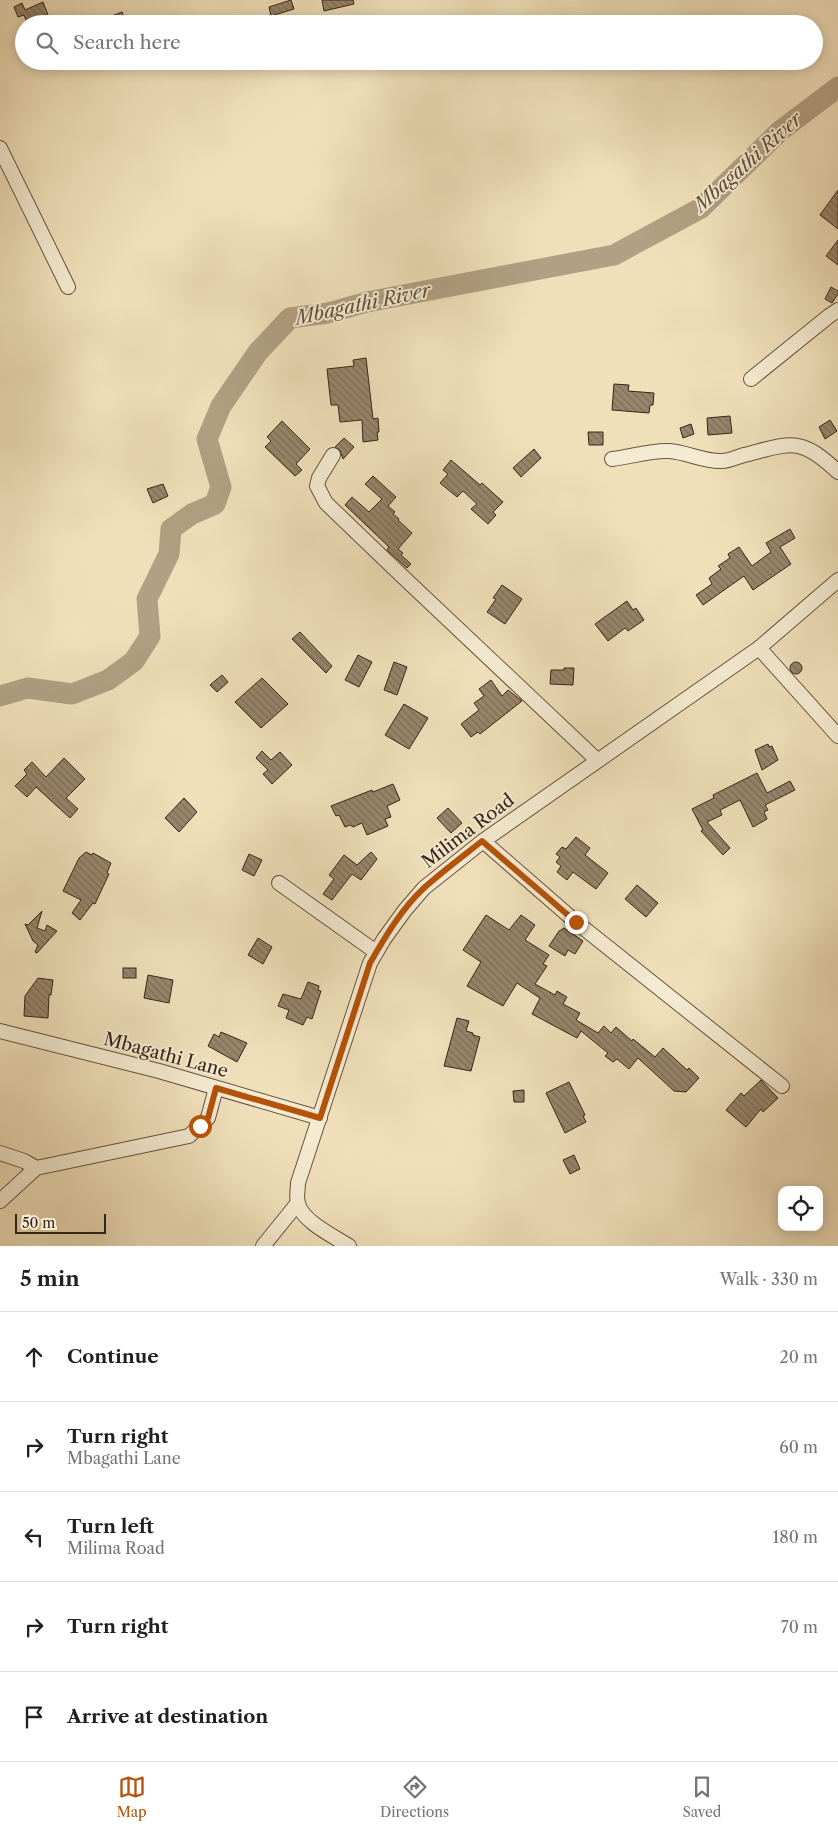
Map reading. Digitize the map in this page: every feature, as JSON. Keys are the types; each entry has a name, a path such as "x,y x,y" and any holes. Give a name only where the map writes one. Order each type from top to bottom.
{"street":[{"path":"0,148 68,287"},
{"path":"751,379 838,310"},
{"path":"612,459 666,450 722,461 779,446 800,445 810,449 838,472"},
{"path":"333,455 319,478 317,486 326,503 597,760"},
{"name":"Milima Road","path":"298,1204 298,1184 370,963 405,910 424,888 482,841 759,648 838,580"},
{"path":"759,648 838,736"},
{"path":"482,841 576,922 782,1086"},
{"path":"279,883 376,952"},
{"name":"Mbagathi Lane","path":"0,1031 159,1071 320,1118"},
{"path":"0,1201 36,1168 188,1136 208,1118 216,1088"},
{"path":"0,1153 24,1161 36,1168"},
{"path":"263,1246 298,1204 305,1216 319,1228 349,1246"}],"building":[{"path":"291,0 294,9 271,15 269,7"},
{"path":"322,0 353,0 354,4 324,11"},
{"path":"43,2 48,15 17,15 14,7 22,3 25,10"},
{"path":"838,190 838,229 820,215"},
{"path":"838,240 838,265 826,256"},
{"path":"831,287 838,291 832,303 825,299"},
{"path":"366,358 373,419 378,418 379,432 377,432 378,440 363,442 362,420 340,422 338,405 331,405 327,369 354,366 353,360"},
{"path":"614,384 629,385 628,391 654,393 653,405 650,405 649,413 612,410"},
{"path":"730,416 732,433 708,435 707,418"},
{"path":"830,420 837,431 825,439 819,427"},
{"path":"282,421 310,449 296,464 302,470 295,476 265,447 271,441 267,437"},
{"path":"691,424 694,434 683,438 680,428"},
{"path":"588,432 603,432 603,445 589,445"},
{"path":"344,438 354,447 343,459 340,450 335,447"},
{"path":"534,449 541,458 521,477 513,468"},
{"path":"451,460 480,485 482,483 503,502 493,512 496,515 488,524 471,509 477,504 463,491 457,497 440,483 448,474 443,470"},
{"path":"373,476 396,497 388,506 395,512 393,514 398,520 412,533 398,549 403,553 401,555 411,564 407,568 387,550 389,547 345,505 352,497 369,512 382,499 365,484"},
{"path":"163,484 168,496 153,503 147,489"},
{"path":"790,529 795,538 780,547 791,564 753,590 744,576 703,605 696,595 712,584 709,578 721,569 718,566 730,558 728,554 739,547 752,566 771,552 766,543"},
{"path":"502,585 522,599 505,624 487,612 496,599 493,598"},
{"path":"627,601 633,610 636,608 644,620 628,631 625,628 608,641 595,624"},
{"path":"300,632 332,666 326,673 292,639"},
{"path":"358,655 372,662 359,687 345,680"},
{"path":"394,662 407,667 397,695 384,690"},
{"path":"794,662 798,662 802,668 798,674 794,674 790,670 790,666"},
{"path":"564,668 574,668 573,685 550,684 551,670 564,670"},
{"path":"222,675 228,682 217,692 210,685"},
{"path":"262,678 288,704 261,728 235,702"},
{"path":"491,680 502,696 508,690 522,701 480,734 478,732 471,737 461,724 479,710 474,703 484,696 479,689"},
{"path":"404,704 428,718 409,749 385,735"},
{"path":"768,744 769,747 772,746 778,760 762,770 755,750"},
{"path":"262,751 271,760 280,752 292,765 272,784 263,774 268,770 256,758"},
{"path":"64,758 85,779 66,798 78,809 70,818 36,787 27,797 15,786 27,774 24,770 32,762 46,777"},
{"path":"757,773 767,793 790,781 795,790 765,805 768,810 764,812 767,819 753,827 740,800 720,810 722,815 707,822 730,848 723,855 701,831 703,830 692,809 714,798 713,795"},
{"path":"393,784 400,800 387,806 391,817 385,819 388,826 367,835 362,823 353,827 350,825 345,827 339,815 336,816 331,806 372,790 373,792"},
{"path":"184,798 197,812 179,832 165,818"},
{"path":"448,808 462,823 451,833 437,818"},
{"path":"576,837 590,848 585,855 608,873 596,889 573,872 567,880 557,872 561,866 556,862 560,857 556,854 562,847 566,849"},
{"path":"86,852 92,855 93,853 111,863 107,873 109,874 95,904 93,903 80,920 72,913 81,900 63,891 79,858"},
{"path":"371,852 377,859 361,880 352,874 332,900 323,894 334,879 329,875 344,855 357,865"},
{"path":"249,854 262,860 254,876 242,870"},
{"path":"637,885 658,903 646,917 625,899"},
{"path":"42,911 37,928 45,931 47,925 57,931 37,953 35,952 38,945 33,941 25,924 28,925"},
{"path":"486,915 509,930 521,915 535,925 525,940 549,955 543,964 547,966 535,984 555,995 557,991 567,997 563,1004 580,1013 576,1020 598,1033 604,1026 611,1033 616,1027 655,1057 663,1048 687,1070 689,1068 699,1078 686,1092 674,1091 638,1058 629,1069 617,1059 613,1062 605,1056 608,1053 581,1031 577,1038 532,1014 540,998 517,983 503,1006 467,986 481,962 463,950"},
{"path":"564,928 583,941 575,954 568,950 565,956 549,946 559,931"},
{"path":"258,938 272,947 263,964 248,955"},
{"path":"123,968 136,968 136,978 123,978"},
{"path":"148,975 173,980 169,1003 144,998"},
{"path":"38,978 53,980 51,995 49,995 48,1018 24,1016 25,996"},
{"path":"308,982 319,986 318,990 321,991 312,1019 307,1017 303,1025 286,1018 289,1010 278,1006 283,994 301,999"},
{"path":"457,1018 469,1021 466,1031 480,1037 471,1071 444,1066"},
{"path":"221,1032 247,1043 237,1062 208,1046 214,1034 219,1037"},
{"path":"761,1080 778,1098 763,1112 761,1109 746,1127 726,1110 741,1093 744,1096"},
{"path":"569,1082 585,1115 583,1116 586,1122 565,1133 546,1093"},
{"path":"524,1090 524,1102 514,1102 513,1091"},
{"path":"574,1155 580,1169 570,1174 563,1160"}],"waterway":[{"name":"Mbagathi River","path":"0,696 28,688 72,694 108,680 134,661 150,636 147,599 169,554 171,529 192,514 215,504 221,487 207,439 221,406 258,352 290,318 328,313 367,302 614,255 701,208 780,131 838,87"}],"route":[{"path":"200,1126 208,1118 216,1088 320,1118 370,963 376,952 405,910 424,888 482,841 576,922"}]}
